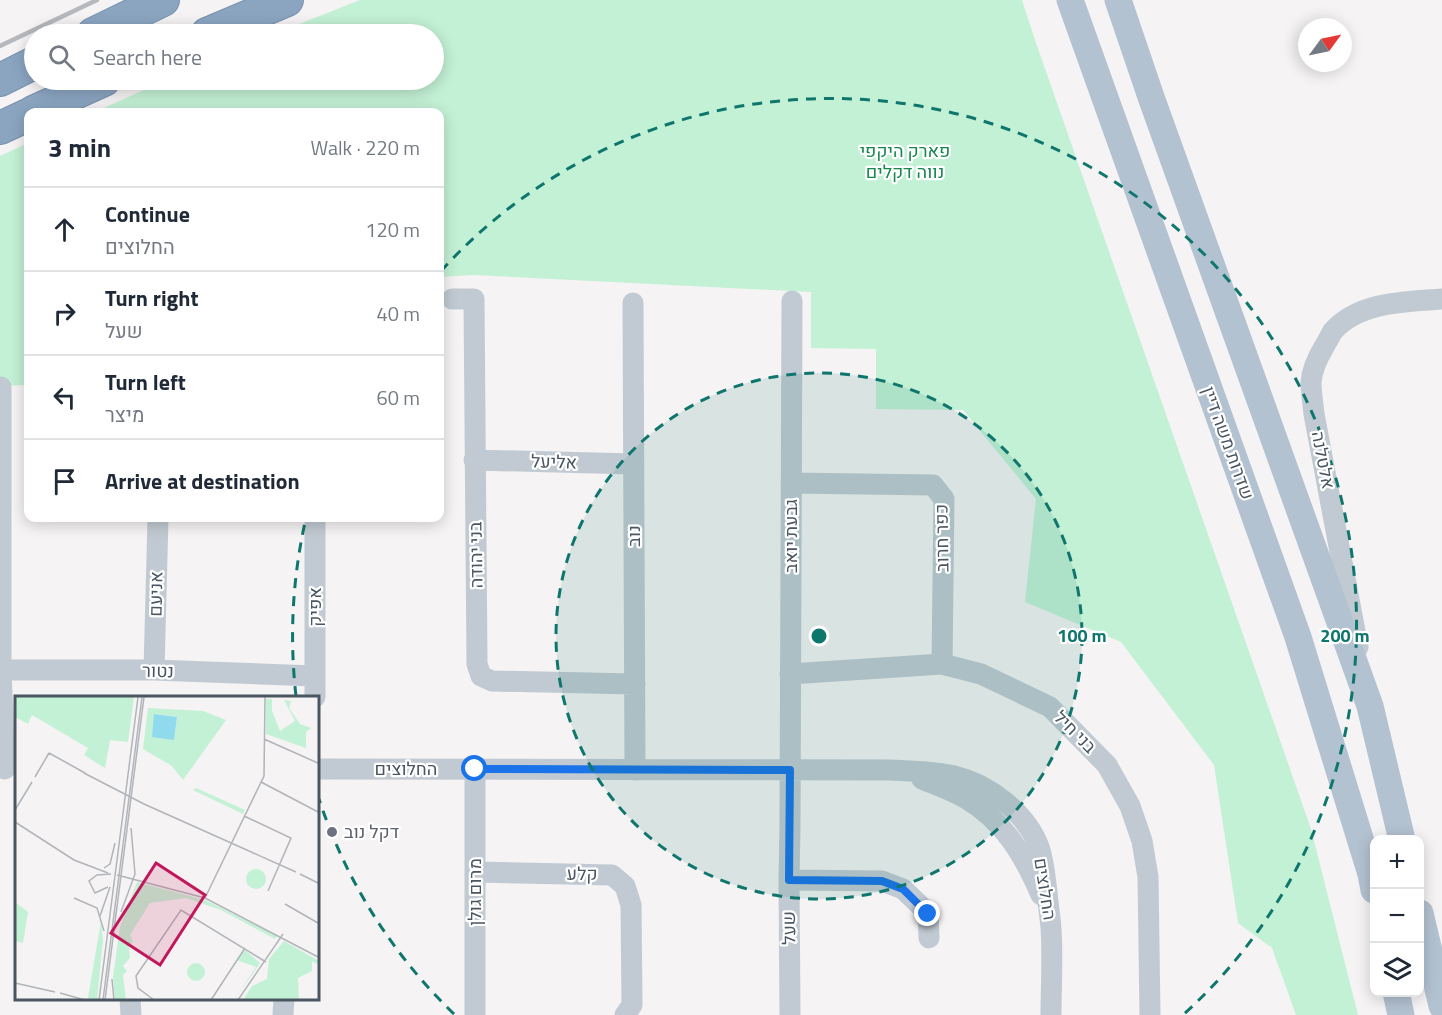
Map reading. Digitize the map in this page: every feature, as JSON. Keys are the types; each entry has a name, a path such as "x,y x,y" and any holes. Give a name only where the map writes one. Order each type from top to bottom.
{"highway":[{"path":"114,24 163,0"},
{"path":"218,24 267,0"},
{"path":"231,24 287,0"},
{"path":"0,80 24,68"},
{"path":"42,108 82,90"},
{"path":"0,128 24,117"}],"main road":[{"name":"שדרות משה דיין","path":"1070,0 1298,637 1368,863 1374,889"},
{"path":"1118,0 1370,706 1401,835"},
{"path":"1424,932 1442,1006"},
{"path":"1397,997 1401,1015"},
{"path":"1437,1015 1442,1011"}],"street":[{"name":"בני יהודה","path":"452,299 474,299 477,664 481,676 492,681 635,684"},
{"name":"אלטלנה","path":"1370,706 1314,414 1311,383 1320,354 1333,332 1348,319 1368,309 1388,304 1442,299"},
{"name":"גבעת יואב","path":"790,770 792,302"},
{"name":"נוב","path":"633,303 635,770"},
{"path":"1,387 1,670 7,769"},
{"name":"אליעל","path":"474,460 634,464"},
{"name":"כפר חרוב","path":"791,483 933,485 944,499 942,664"},
{"name":"אניעם","path":"154,670 158,522"},
{"name":"אפיק","path":"315,522 315,696"},
{"name":"בני חיל","path":"790,674 942,664 981,674 1050,707 1107,765 1130,806 1142,841 1148,877 1150,1015"},
{"name":"נטור","path":"1,670 154,670 315,676"},
{"name":"החלוצים","path":"320,769 890,770 912,775 950,790 986,813 1005,831 1032,875 1046,907 1052,930 1051,1015"},
{"name":"מרום גולן","path":"475,769 475,1015"},
{"name":"שעל","path":"790,770 790,1015"},
{"name":"קלע","path":"475,872 612,874 625,886 632,904 632,1005 625,1015"},
{"path":"789,880 882,881 903,889 928,914 929,938"},
{"path":"283,1015 284,1000"}],"green space":[{"name":"פארק היקפי נווה דקלים","path":"360,0 1022,0 1311,829 1358,1015 1296,1015 1272,948 1238,923 1214,765 1121,642 1025,602 1036,499 963,410 876,409 876,349 811,348 811,292 474,275 444,277 444,108 104,108 144,90 444,90 444,24 299,24"},
{"path":"24,145 24,385 0,386 0,156"}],"railway":[{"path":"46,24 97,0"},
{"path":"0,46 24,35"}],"place":[{"name":"דקל נוב","path":"332,832"}],"route":[{"path":"475,769 790,770 789,880 882,881 903,889 928,914"}]}
